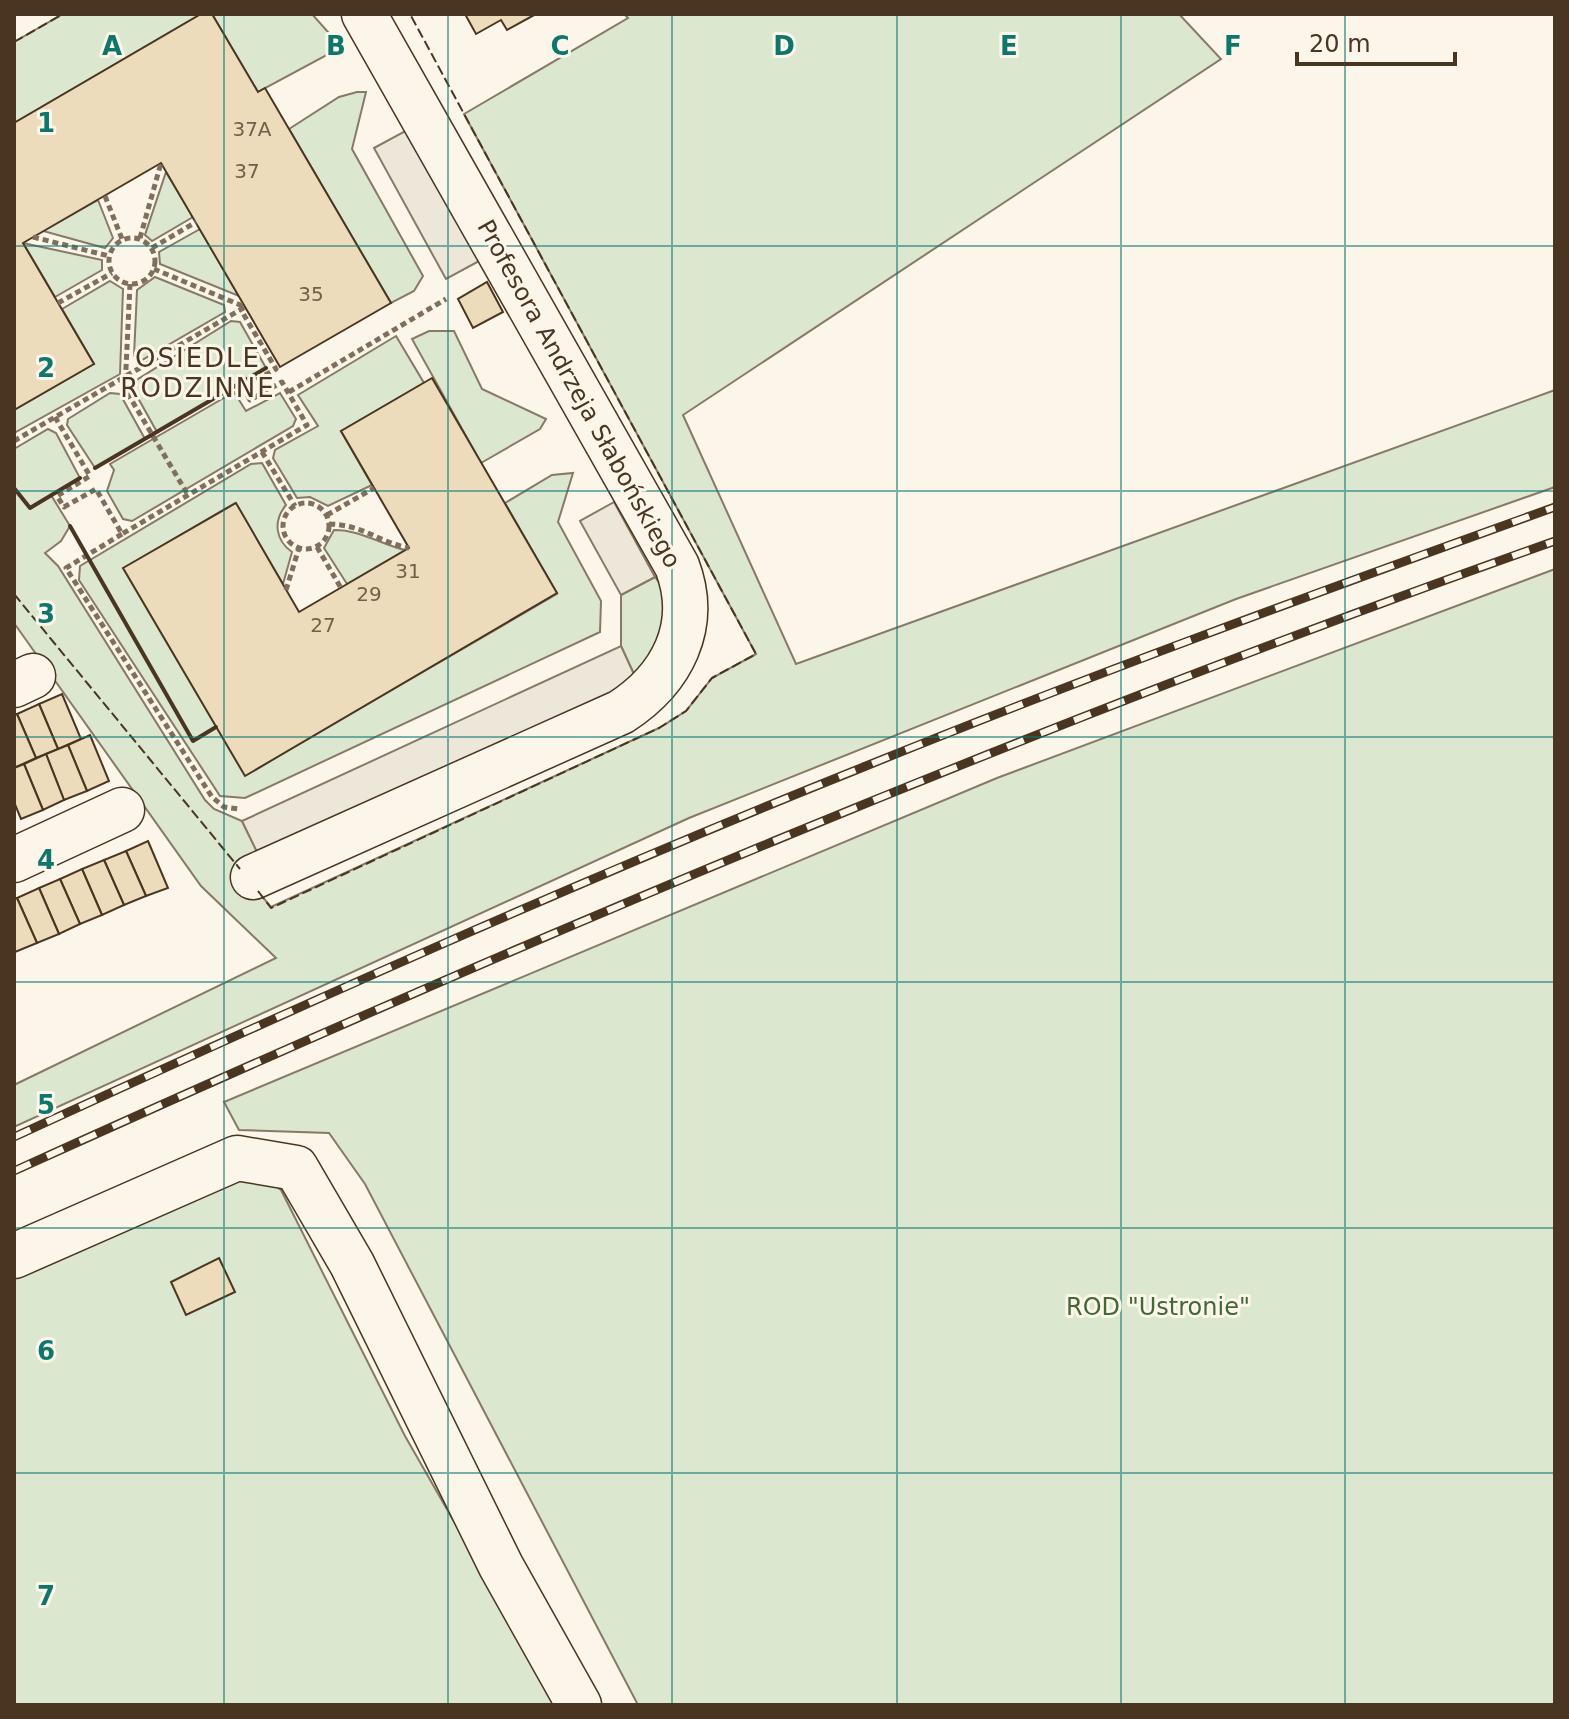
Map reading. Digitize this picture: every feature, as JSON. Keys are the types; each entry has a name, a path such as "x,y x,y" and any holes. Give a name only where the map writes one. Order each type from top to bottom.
{"lane":[{"name":"Profesora Andrzeja Słabońskiego","path":"253,877 621,712 646,694 667,671 680,643 686,612 683,582 677,566 364,14"},
{"path":"14,860 122,810"},
{"path":"14,1256 237,1158 296,1168 352,1264 501,1566 579,1705"}],"path":[{"path":"140,238 161,163"},
{"path":"105,196 122,239"},
{"path":"152,248 196,222"},
{"path":"33,237 109,256"},
{"path":"140,238 152,248 154,269 144,280 130,284 112,273 109,256 122,239 140,238"},
{"path":"14,441 245,307 154,269"},
{"path":"58,303 112,273"},
{"path":"130,284 125,389 188,495"},
{"path":"289,393 446,299"},
{"path":"240,809 224,807 212,797 66,568 307,425 282,382 250,400 243,387 276,369 241,310"},
{"path":"55,417 90,476 57,496 64,507 96,489 122,534"},
{"path":"262,452 295,506"},
{"path":"327,515 374,488"},
{"path":"316,505 327,515 326,539 317,547 299,548 287,540 283,530 286,516 295,506 316,505"},
{"path":"329,524 358,526 409,548"},
{"path":"317,547 341,588"},
{"path":"286,590 299,548"}],"green space":[{"path":"63,14 201,14 14,123 14,42"},
{"path":"212,14 312,14 336,41 325,56 258,92"},
{"path":"624,14 1179,14 1221,59 683,415 796,664 1555,390 1555,487 1236,599 689,818 14,1127 14,1085 276,958 201,886 14,623 14,449 48,429 56,433 80,478 51,495 70,526 61,541 45,553 58,566 205,800 214,809 242,821 260,858 239,869 271,907 659,728 686,711 712,678 756,654 464,114 628,18"},
{"path":"366,92 352,149 423,276 414,291 391,303 289,129 339,97"},
{"path":"166,172 193,217 152,241 145,235"},
{"path":"98,200 113,238 105,248 43,231"},
{"path":"200,229 239,296 160,264 159,252"},
{"path":"23,243 102,260 102,270 55,297"},
{"path":"155,277 224,305 225,312 142,360 134,356 137,290"},
{"path":"110,281 123,289 120,374 14,433 14,410 94,364 62,309"},
{"path":"231,321 240,322 266,368 157,432 133,389 135,381"},
{"path":"429,331 454,331 482,389 546,419 540,429 481,463 412,339"},
{"path":"396,336 424,383 341,431 372,485 328,506 310,497 297,498 273,458 275,450 318,426 298,395"},
{"path":"234,392 246,411 280,393 296,419 293,426 132,521 123,519 107,491 114,470 110,464"},
{"path":"110,393 120,394 145,439 95,468 67,425 68,419"},
{"path":"262,463 286,505 279,517 278,530 282,542 292,552 283,584 235,503 124,568 245,775 557,594 505,503 552,475 573,473 558,522 601,601 600,632 245,798 220,796 79,580 80,566 251,464"},
{"path":"334,530 362,535 405,550 347,584 324,548"},
{"name":"ROD \"Ustronie\"","path":"1555,569 1555,1705 638,1705 365,1184 329,1133 239,1130 224,1102 997,778"},
{"path":"655,577 664,589 674,618 638,683 621,646 621,595"},
{"path":"262,1176 281,1190 405,1436 559,1705 14,1705 14,1279 213,1185"}],"shaded area":[{"path":"409,129 481,260 446,279 374,148"},
{"path":"614,502 655,577 621,595 580,521"},
{"path":"621,646 638,683 260,858 242,821"}],"building":[{"path":"201,14 212,14 258,92 265,88 391,303 280,367 161,163 23,243 94,364 14,410 14,123"},
{"path":"465,14 536,14 507,30 501,20 476,34"},
{"path":"487,282 503,312 473,328 458,299"},
{"path":"432,378 557,593 245,776 123,568 236,503 299,612 409,548 341,431"},
{"path":"62,694 81,739 58,749 39,704"},
{"path":"39,704 58,749 36,758 17,714"},
{"path":"17,714 36,758 14,768 14,715"},
{"path":"90,735 109,781 87,791 68,745"},
{"path":"68,745 87,791 64,800 46,754"},
{"path":"46,754 64,800 43,810 24,764"},
{"path":"24,764 43,810 21,819 14,802 14,768"},
{"path":"148,841 168,888 146,896 126,851"},
{"path":"126,851 146,896 124,905 104,860"},
{"path":"104,860 124,905 102,915 82,869"},
{"path":"82,869 102,915 80,924 60,879"},
{"path":"60,879 80,924 59,934 39,888"},
{"path":"39,888 59,934 37,943 17,898"},
{"path":"17,898 37,943 15,952 14,899"},
{"path":"219,1258 235,1292 186,1315 171,1282"}],"railway":[{"path":"14,1137 437,946 758,810 1123,666 1555,507"},
{"path":"14,1171 586,920 971,761 1164,685 1555,541"}],"fence":[{"path":"14,42 63,14"},
{"path":"258,891 271,908 659,728 686,711 712,678 756,654 410,14"},
{"path":"14,594 240,869"}],"wall":[{"path":"95,468 266,368"},
{"path":"14,488 30,508 80,478"},
{"path":"70,526 193,741 216,727"}],"district":[{"name":"OSIEDLE RODZINNE","path":"198,373"}]}
